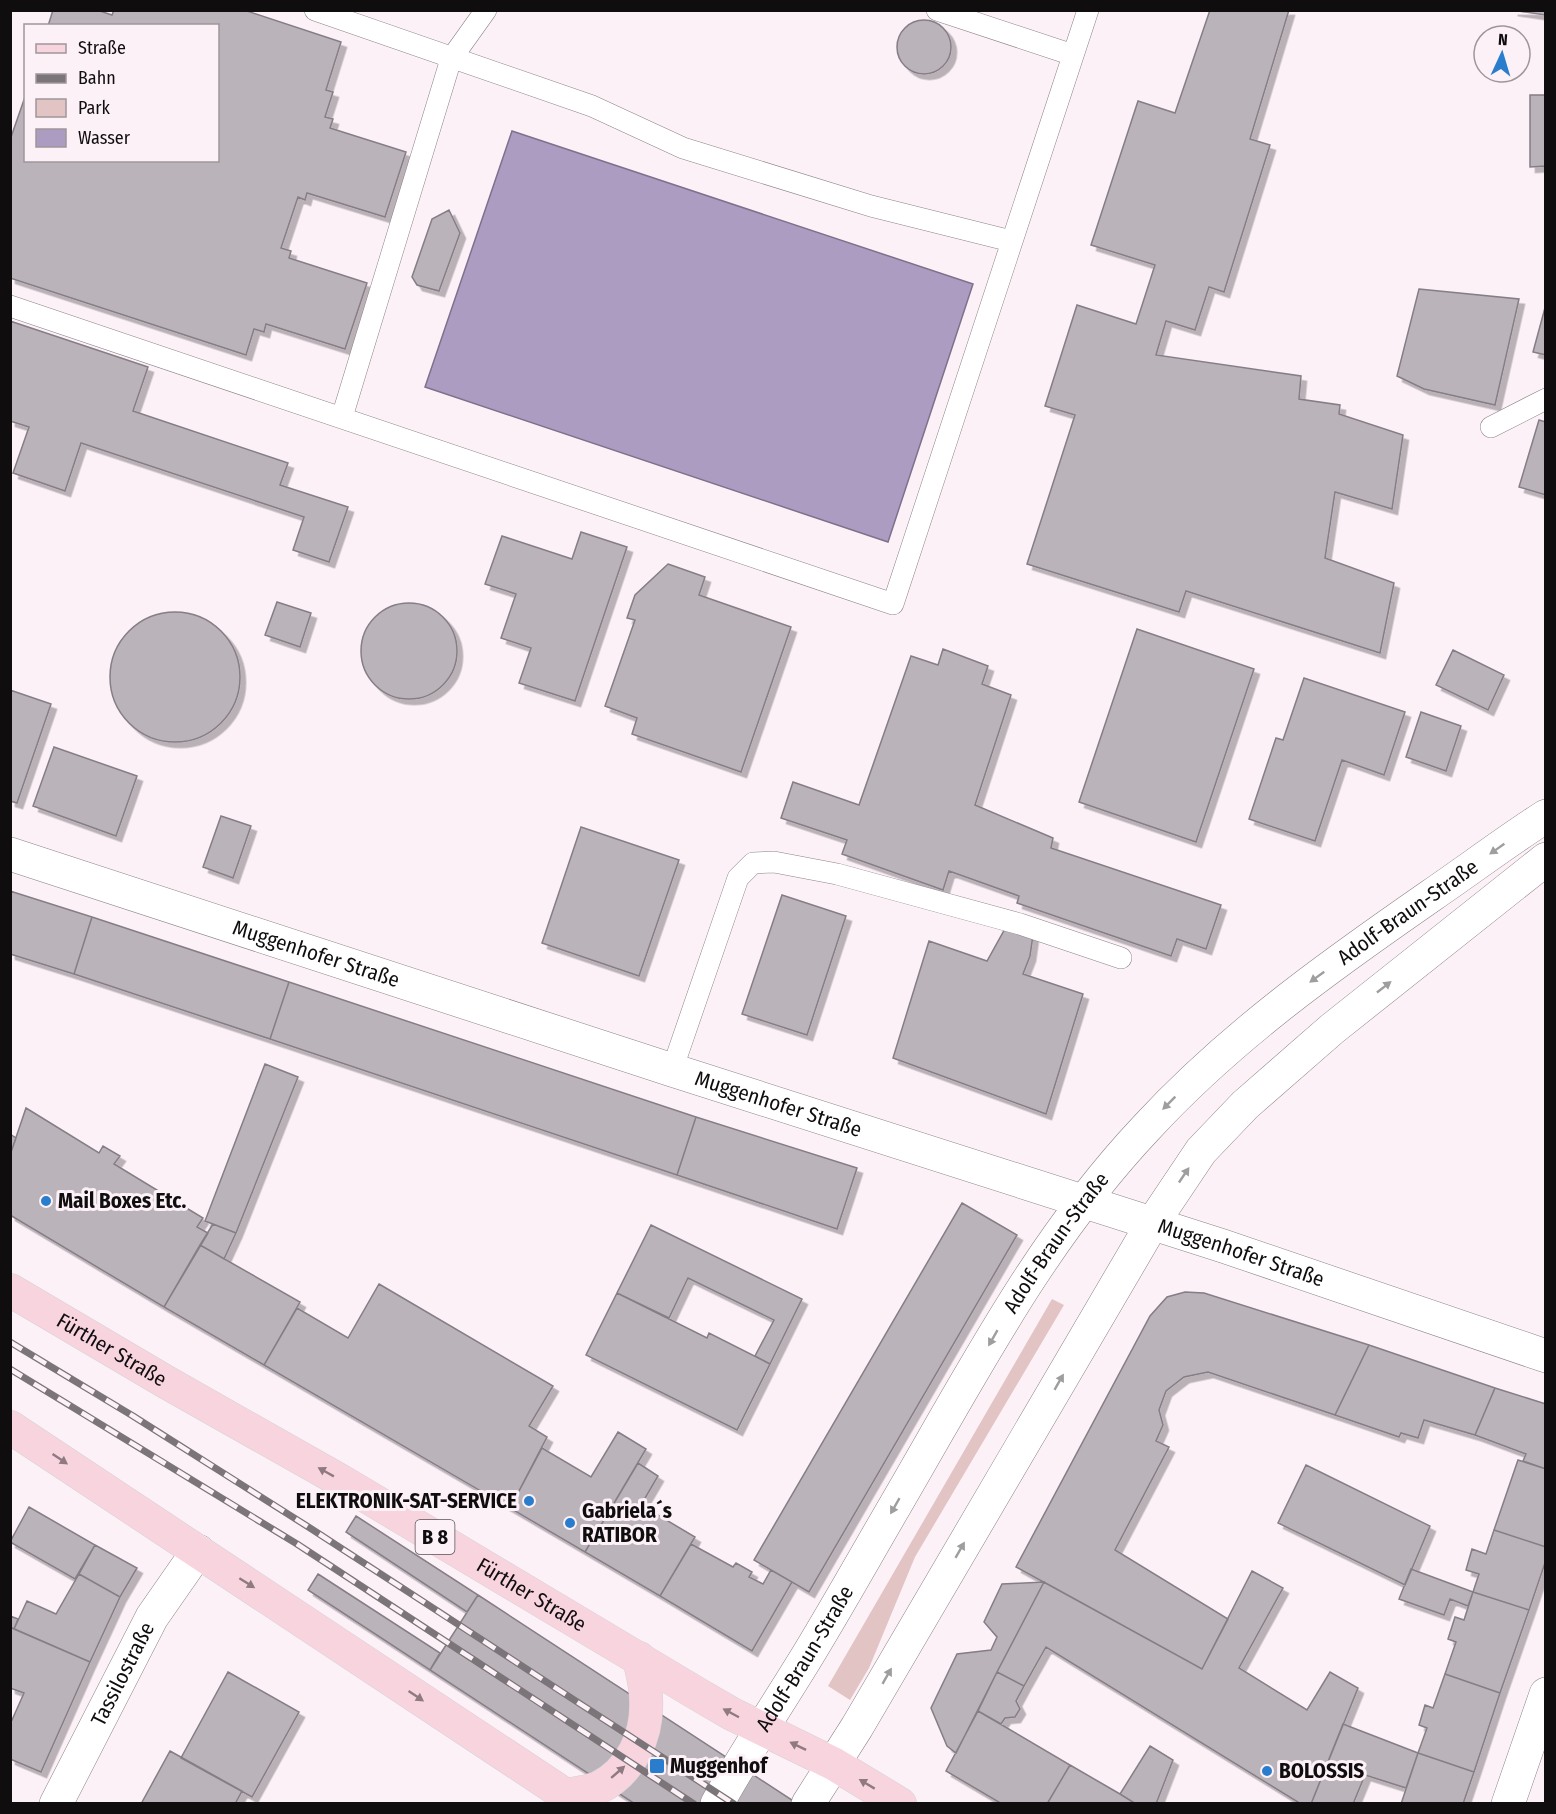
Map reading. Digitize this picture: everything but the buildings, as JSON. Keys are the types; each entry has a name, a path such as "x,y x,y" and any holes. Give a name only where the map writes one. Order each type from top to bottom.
{"main road":[{"name":"Adolf-Braun-Straße","path":"717,1803 761,1728 810,1652 1015,1300 1038,1264 1120,1155 1170,1102 1251,1028 1364,942 1545,816"},
{"name":"Muggenhofer Straße","path":"10,854 1231,1249 1545,1356"},
{"name":"Adolf-Braun-Straße","path":"808,1803 834,1764 1152,1224 1201,1151 1245,1105 1341,1022 1545,858"},
{"name":"Fürther Straße","path":"10,1290 341,1481 701,1696 834,1764 900,1803"},
{"path":"10,1427 572,1799 597,1788 620,1772 635,1754 644,1727 646,1700 639,1658"},
{"name":"Tassilostraße","path":"56,1803 152,1617 198,1551"},
{"path":"1508,1803 1545,1694"}],"lane":[{"path":"315,10 592,106 682,148 871,206 1011,241"},
{"path":"342,417 451,59 486,10"},
{"path":"936,10 1073,55"},
{"path":"10,306 893,604 1088,10"},
{"path":"1491,427 1545,399"},
{"path":"672,1070 738,878 753,863 774,862 837,874 1020,924 1121,958"}],"green space":[{"path":"1052,1299 1064,1305 915,1557 869,1668 850,1700 828,1686"}],"water":[{"path":"512,131 973,284 888,542 425,387"}],"railway":[{"path":"10,1342 133,1416 310,1528 734,1804"},
{"path":"10,1369 297,1544 694,1804"}],"place":[{"name":"Mail Boxes Etc.","path":"46,1201"},
{"name":"ELEKTRONIK-SAT-SERVICE","path":"529,1501"},
{"name":"Gabriela´s RATIBOR","path":"570,1523"},
{"name":"Muggenhof","path":"657,1766"},
{"name":"BOLOSSIS","path":"1267,1771"}]}
